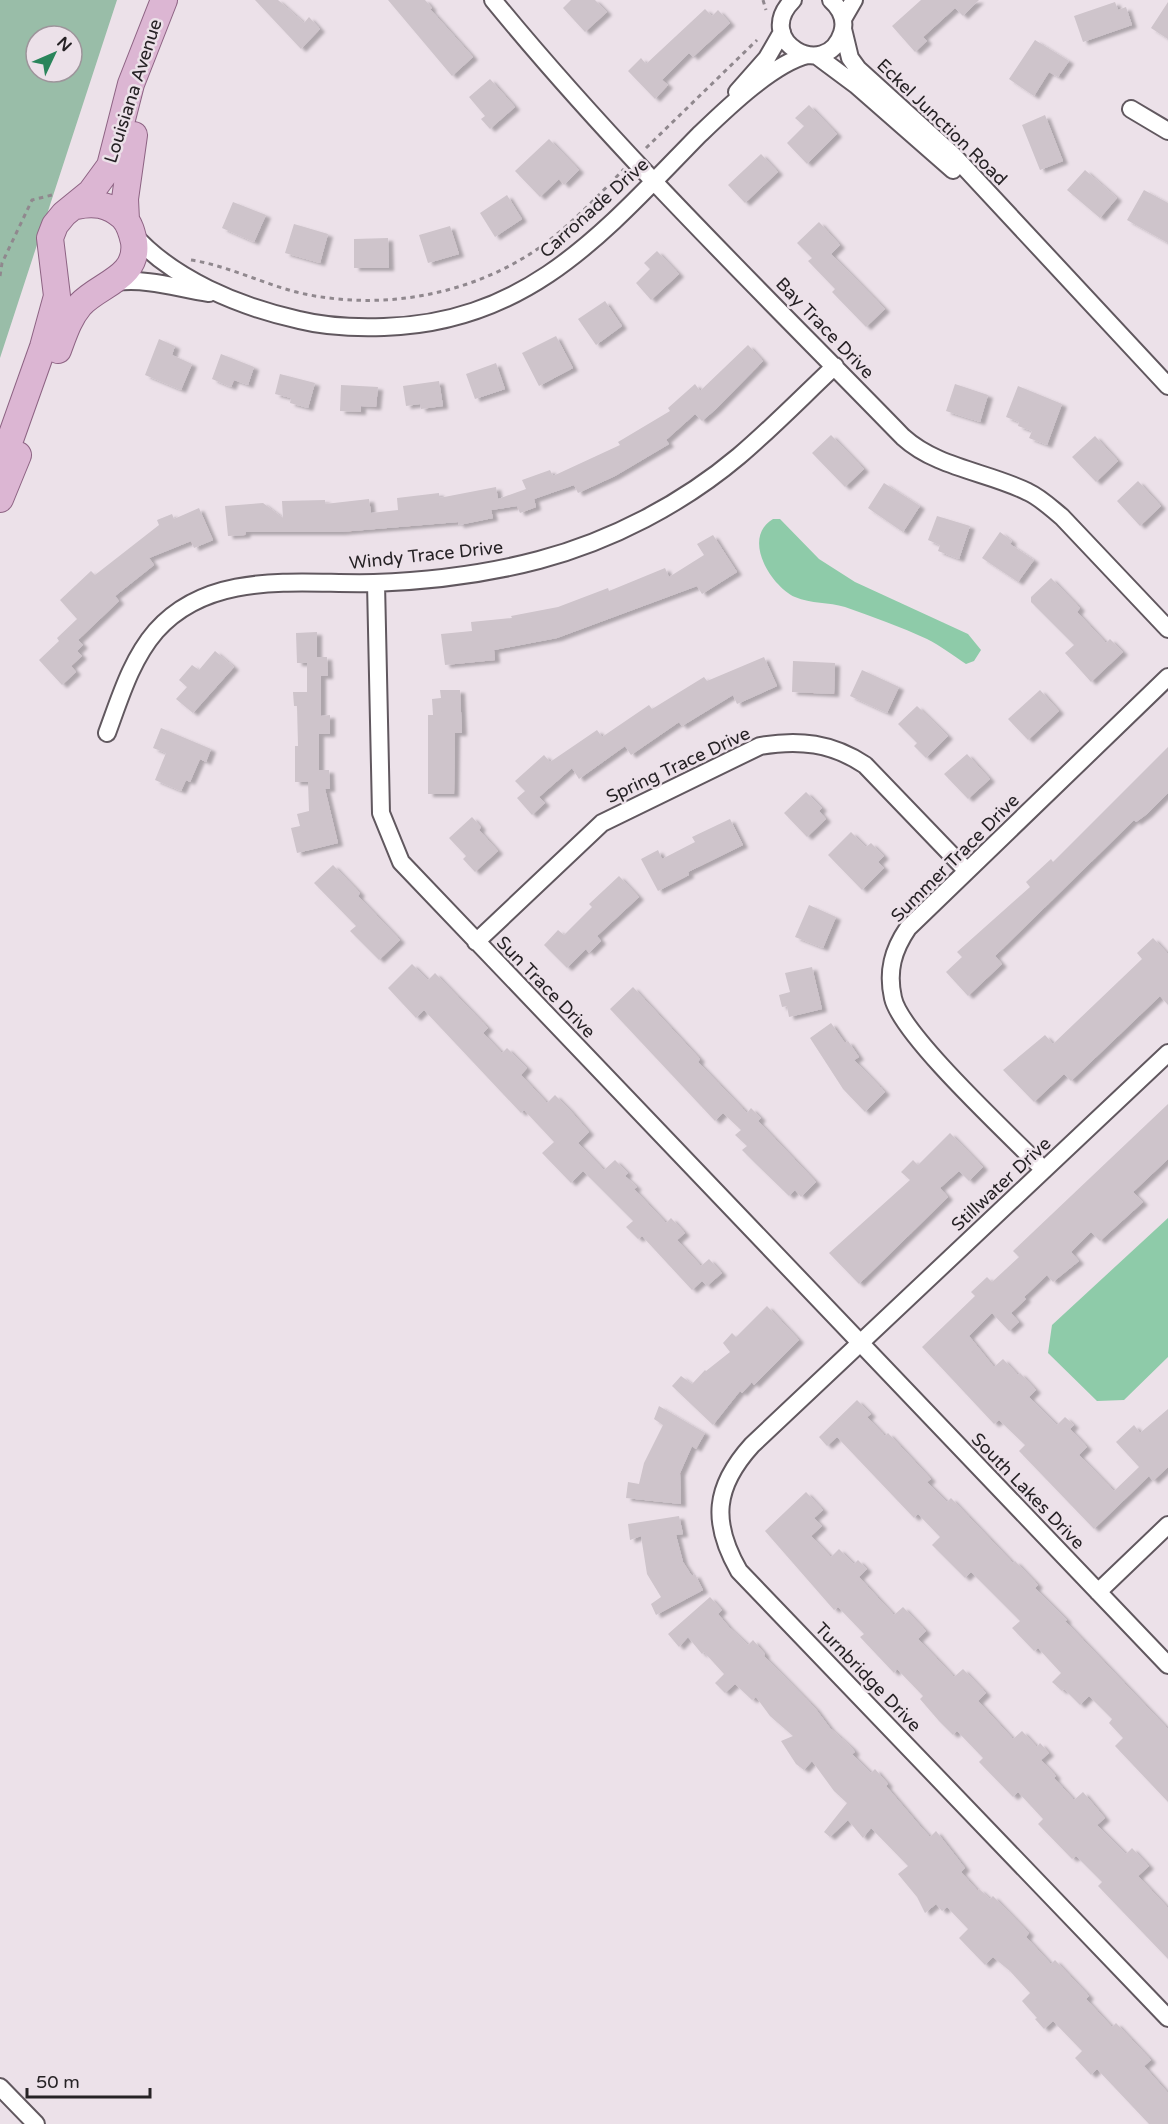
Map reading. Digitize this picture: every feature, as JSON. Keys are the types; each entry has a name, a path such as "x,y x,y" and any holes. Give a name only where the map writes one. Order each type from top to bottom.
{"main road":[{"name":"Louisiana Avenue","path":"0,468 57,296 50,238 59,219 97,185 110,166 143,48 166,0"},
{"name":"Louisiana Avenue","path":"0,499 71,316 88,297 125,272 132,260 134,246 125,199 133,140 166,0"},
{"path":"76,206 90,203 104,205 129,227"},
{"path":"54,266 63,277 75,285 88,288 108,284"}],"street":[{"name":"Bay Trace Drive","path":"494,0 545,63 654,181 914,446 925,453 1029,492 1045,502 1168,629"},
{"path":"777,16 793,0"},
{"name":"Eckel Junction Road","path":"831,0 840,10 850,58 858,69 954,156 1168,386"},
{"path":"812,56 834,46 854,0"},
{"name":"Carronade Drive","path":"108,284 139,279 159,282 225,296 284,317 320,325 410,326 445,320 491,306 521,293 578,254 726,108 767,58 777,16"},
{"name":"Eckel Junction Road","path":"777,16 791,48 812,56 856,85 1028,236"},
{"name":"Carronade Drive","path":"726,108 780,67 812,56"},
{"path":"1131,109 1168,132"},
{"name":"Carronade Drive","path":"129,227 149,252 172,268 225,296"},
{"name":"Windy Trace Drive","path":"107,733 133,665 144,646 158,629 198,599 246,585 376,583 502,568 540,559 619,531 664,508 737,457 835,366"},
{"name":"Sun Trace Drive","path":"376,583 381,813 401,862 860,1344"},
{"name":"Summer Trace Drive","path":"1044,1170 913,1035 893,999 890,971 898,942 908,928 1168,677"},
{"name":"Spring Trace Drive","path":"476,942 602,823 760,746 780,742 809,742 825,746 852,756 865,765 967,872"},
{"name":"Stillwater Drive","path":"860,1344 1168,1053"},
{"name":"South Lakes Drive","path":"860,1344 1168,1665"},
{"name":"Turnbridge Drive","path":"860,1344 736,1462 726,1482 720,1504 720,1529 727,1549 740,1571 1168,2018"},
{"path":"1098,1592 1168,1525"},
{"path":"0,2087 36,2124"}],"path":[{"path":"763,0 777,16"},
{"path":"642,152 762,34"},
{"path":"184,258 301,293 380,301 422,296 460,286 536,250 555,235 626,167"},
{"path":"0,276 2,263 13,243"}],"shaded area":[{"path":"0,0 117,0 0,358"},
{"path":"773,519 780,519 819,559 855,582 968,634 981,650 974,661 966,664 927,639 876,618 839,605 801,599 786,591 769,572 760,549 760,538 764,527"},
{"path":"1168,1218 1168,1357 1124,1400 1097,1401 1048,1353 1052,1325"}],"building":[{"path":"255,0 278,0 304,23 309,17 320,29 301,49"},
{"path":"388,0 425,0 432,8 430,9 473,57 452,76"},
{"path":"571,0 595,0 607,12 585,32 563,8"},
{"path":"921,0 979,0 963,16 955,8 923,37 927,41 915,52 892,26"},
{"path":"1115,2 1118,10 1126,7 1132,25 1083,42 1074,16"},
{"path":"1168,2 1168,39 1151,28"},
{"path":"705,9 712,16 718,10 730,23 693,57 689,53 662,80 668,85 655,99 628,71 641,58 646,64"},
{"path":"1035,40 1069,61 1058,77 1049,72 1034,96 1009,79"},
{"path":"490,79 515,107 490,129 481,119 485,116 469,97"},
{"path":"809,105 837,134 807,164 787,143 804,126 795,118"},
{"path":"1045,115 1063,161 1040,170 1022,125"},
{"path":"549,139 579,170 564,185 559,179 540,197 515,171"},
{"path":"761,154 778,172 745,203 728,185"},
{"path":"1085,170 1117,198 1100,218 1067,190"},
{"path":"1144,190 1168,203 1168,243 1127,220"},
{"path":"507,195 522,219 495,237 480,213"},
{"path":"233,202 266,215 254,242 222,228"},
{"path":"819,222 840,245 831,254 885,309 866,327 832,292 835,289 808,261 812,258 797,243"},
{"path":"294,224 328,234 320,263 285,253"},
{"path":"450,226 459,254 428,263 419,235"},
{"path":"388,238 389,268 354,268 354,239"},
{"path":"657,251 679,274 651,300 636,283 650,269 644,263"},
{"path":"605,301 622,326 596,345 578,319"},
{"path":"556,336 573,368 539,386 522,353"},
{"path":"159,339 175,346 172,355 192,364 181,390 145,375"},
{"path":"748,345 763,361 716,409 702,421 695,414 666,440 669,444 615,476 578,493 574,485 534,499 536,507 520,513 517,506 491,510 493,518 459,525 458,522 340,532 246,532 245,535 228,536 225,506 263,503 283,518 282,501 325,500 325,504 369,499 371,513 398,510 397,498 439,493 439,498 496,487 498,499 526,489 522,480 550,470 553,476 620,445 618,442 670,411 668,408 695,384 700,391"},
{"path":"221,354 254,367 248,385 234,380 231,387 212,379"},
{"path":"496,363 505,389 475,399 466,374"},
{"path":"280,374 315,383 308,408 290,403 291,398 275,394"},
{"path":"439,381 443,406 421,409 420,404 406,406 403,386"},
{"path":"955,384 988,395 980,422 946,411"},
{"path":"341,385 378,387 376,407 361,406 361,412 340,411"},
{"path":"1018,386 1062,404 1047,445 1029,438 1032,431 1018,426 1019,422 1006,417"},
{"path":"831,435 864,469 845,487 812,453"},
{"path":"1095,436 1118,461 1096,482 1072,457"},
{"path":"1138,481 1161,506 1140,526 1117,501"},
{"path":"884,483 920,506 903,532 868,508"},
{"path":"199,508 213,540 194,548 191,541 149,558 154,565 115,596 119,601 78,640 83,645 77,651 82,656 71,666 76,672 62,685 39,660 77,619 60,600 91,571 95,575 159,525 157,520 172,514 174,519"},
{"path":"937,516 970,526 959,559 938,551 940,545 928,540"},
{"path":"1000,532 1012,541 1010,544 1034,560 1018,582 982,558"},
{"path":"713,535 737,572 702,594 697,586 557,638 494,650 495,660 445,665 441,634 472,631 471,622 512,618 511,616 558,607 608,588 609,591 665,568 669,577 704,555 697,544"},
{"path":"1051,578 1080,608 1077,612 1106,643 1110,639 1123,652 1091,682 1065,653 1074,645 1031,602 1031,597"},
{"path":"317,632 317,657 327,657 328,676 321,676 321,716 330,715 330,734 319,734 319,770 329,770 330,789 325,789 338,843 297,853 291,828 300,826 297,814 309,811 308,782 295,782 295,746 298,746 297,706 294,706 293,692 307,692 307,663 297,663 296,633"},
{"path":"215,651 234,667 193,713 176,699 187,687 179,680 192,665 199,670"},
{"path":"764,657 777,686 737,704 733,695 682,726 679,722 631,755 625,746 579,779 572,768 539,797 545,803 532,815 517,798 525,791 515,781 544,755 550,762 597,730 602,737 649,705 652,709 704,677 707,681"},
{"path":"793,661 835,663 834,694 792,692"},
{"path":"862,670 899,687 887,713 850,696"},
{"path":"440,690 460,690 462,733 455,733 454,794 428,794 428,715 433,715 432,699 441,698"},
{"path":"1040,690 1059,711 1028,740 1008,719"},
{"path":"917,706 948,736 926,758 914,746 917,743 898,724"},
{"path":"161,728 211,749 206,762 200,759 190,782 186,780 181,791 155,780 166,753 153,748"},
{"path":"1168,747 1168,793 1147,814 1136,822 1134,820 995,956 1002,964 968,996 946,972 962,957 957,952 1030,887 1026,882 1051,859 1053,862"},
{"path":"967,754 990,779 968,799 944,774"},
{"path":"806,792 822,808 819,811 826,819 807,837 784,813"},
{"path":"472,817 481,827 479,830 498,851 475,872 463,859 466,856 449,838"},
{"path":"730,819 743,845 688,872 689,875 658,891 641,859 658,850 662,859 695,842 692,837"},
{"path":"851,832 866,847 871,843 884,856 878,862 884,868 862,890 828,855"},
{"path":"333,865 360,893 358,896 400,940 379,960 350,931 356,926 314,883"},
{"path":"619,876 639,897 597,936 601,941 589,953 586,949 567,968 544,945 558,930 564,935 592,907 589,904"},
{"path":"809,905 836,917 823,948 795,937"},
{"path":"1153,938 1168,954 1168,1005 1160,996 1071,1081 1064,1074 1034,1102 1003,1070 1045,1035 1053,1044 1142,959 1137,953"},
{"path":"412,964 428,980 435,973 488,1028 483,1033 502,1053 507,1048 527,1068 521,1075 547,1103 555,1095 568,1108 589,1132 578,1143 604,1170 615,1160 628,1173 625,1176 637,1187 634,1189 666,1223 671,1218 685,1233 677,1240 701,1266 709,1259 722,1273 707,1286 702,1281 692,1290 642,1236 638,1239 626,1227 633,1221 583,1171 571,1183 542,1153 554,1142 524,1110 521,1113 424,1010 416,1018 388,988"},
{"path":"812,967 822,1009 789,1017 787,1006 782,1007 779,995 790,992 785,973"},
{"path":"633,987 700,1059 698,1062 747,1113 751,1108 761,1118 758,1121 816,1182 801,1197 795,1190 789,1196 756,1164 742,1150 747,1146 735,1135 741,1130 723,1113 715,1121 610,1009"},
{"path":"831,1023 845,1043 848,1041 859,1057 854,1060 885,1092 865,1112 843,1089 810,1038"},
{"path":"1168,1104 1168,1159 1133,1192 1143,1202 1100,1241 1091,1232 1071,1252 1079,1261 1053,1282 1047,1275 1024,1297 1026,1299 1011,1313 1019,1322 1009,1331 992,1313 969,1336 994,1367 1003,1359 1018,1375 1020,1373 1036,1390 1029,1397 1057,1425 1065,1417 1074,1425 1070,1429 1087,1447 1079,1455 1114,1491 1139,1467 1116,1442 1134,1425 1140,1433 1168,1409 1168,1467 1153,1481 1149,1476 1094,1529 1019,1451 1025,1445 999,1420 994,1424 922,1347 975,1296 971,1292 987,1277 992,1282 1019,1257 1013,1251"},
{"path":"950,1133 983,1167 969,1181 959,1171 940,1188 948,1197 859,1284 829,1253 910,1180 901,1172 913,1160 918,1165"},
{"path":"767,1306 799,1340 754,1385 752,1382 742,1393 740,1391 713,1425 672,1386 681,1376 692,1384 705,1370 730,1352 723,1343 732,1333 736,1337"},
{"path":"857,1400 871,1414 867,1417 885,1436 888,1433 931,1479 927,1482 947,1502 951,1498 1013,1563 1015,1561 1038,1585 1035,1588 1067,1620 1065,1621 1168,1729 1168,1802 1115,1746 1123,1738 1109,1723 1112,1719 1089,1696 1080,1705 1064,1689 1062,1691 1052,1682 1061,1673 1038,1648 1034,1651 1012,1628 1020,1621 971,1572 965,1578 932,1545 940,1537 918,1514 914,1518 837,1437 827,1446 819,1437"},
{"path":"659,1406 705,1433 696,1449 692,1446 680,1473 681,1504 626,1498 628,1482 639,1484 644,1463 663,1425 654,1419"},
{"path":"806,1492 823,1510 814,1518 822,1526 811,1536 831,1557 839,1549 854,1564 858,1560 867,1569 859,1577 894,1615 903,1607 926,1631 918,1639 954,1677 963,1669 986,1693 978,1701 1013,1739 1022,1731 1037,1747 1040,1743 1049,1753 1041,1760 1056,1776 1054,1778 1074,1800 1083,1792 1105,1818 1097,1825 1126,1854 1132,1848 1149,1866 1138,1876 1168,1908 1168,1959 1098,1886 1102,1882 1076,1856 1072,1859 1038,1824 1043,1819 1018,1792 1013,1797 979,1762 983,1758 957,1731 953,1735 939,1721 920,1699 923,1696 897,1669 894,1673 860,1637 864,1634 838,1607 834,1610 765,1531"},
{"path":"679,1516 683,1534 676,1535 683,1562 692,1576 695,1574 703,1590 656,1615 651,1604 661,1597 647,1574 641,1536 630,1540 628,1524"},
{"path":"710,1597 722,1610 718,1614 729,1627 748,1645 753,1640 765,1654 764,1656 815,1708 830,1728 851,1747 855,1752 852,1754 871,1773 875,1769 888,1784 886,1786 930,1837 936,1831 965,1868 961,1872 978,1891 979,1889 990,1899 993,1896 1029,1933 1026,1937 1051,1964 1055,1960 1089,1996 1086,1999 1112,2027 1116,2023 1151,2060 1144,2066 1168,2093 1168,2124 1149,2124 1097,2069 1091,2075 1075,2058 1082,2051 1053,2021 1044,2029 1022,2001 1030,1993 1010,1971 993,1957 985,1965 959,1938 968,1929 947,1907 942,1911 936,1904 925,1913 917,1897 898,1874 908,1866 871,1828 863,1838 848,1820 830,1837 824,1832 847,1803 834,1791 812,1761 804,1770 796,1764 781,1741 793,1736 770,1716 756,1697 752,1700 735,1684 725,1693 715,1683 724,1674 704,1652 702,1654 688,1637 679,1647 668,1634"}]}
